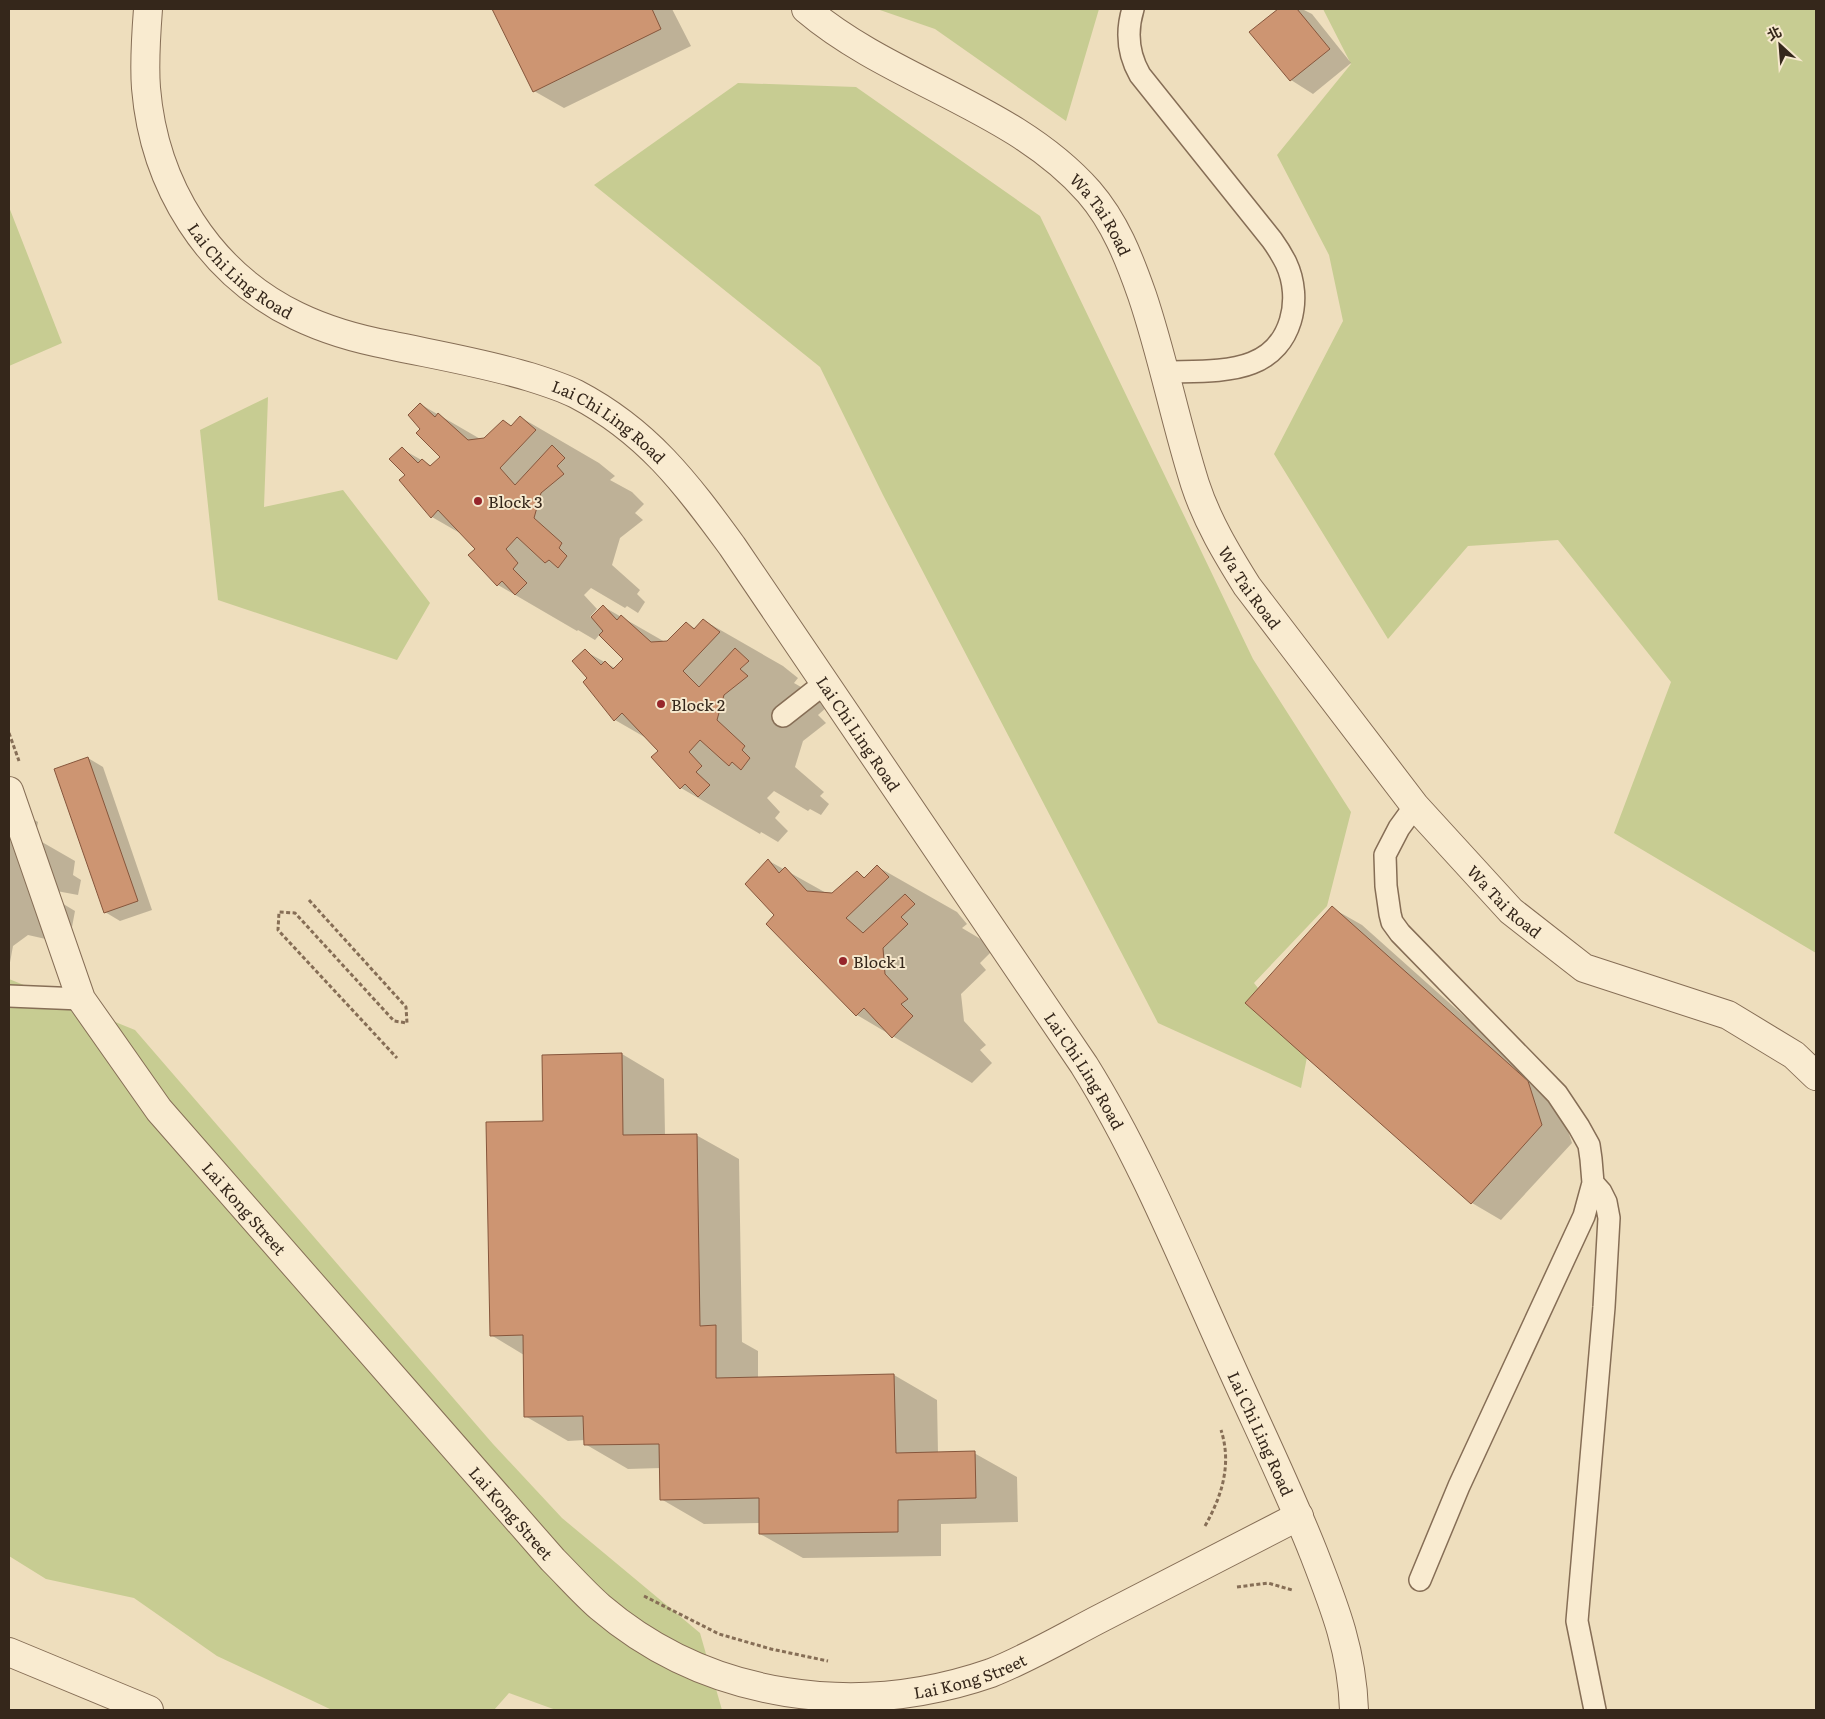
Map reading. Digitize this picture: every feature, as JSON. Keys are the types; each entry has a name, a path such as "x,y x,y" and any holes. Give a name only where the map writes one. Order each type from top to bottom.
{"street":[{"name":"Lai Chi Ling Road","path":"148,9 146,88 157,148 167,179 182,209 201,238 242,281 296,316 325,328 388,345 489,365 547,382 574,393 626,425 668,464 732,546 1084,1065 1105,1099 1150,1188 1299,1516 1343,1632 1349,1659 1354,1710"},
{"name":"Wa Tai Road","path":"806,9 842,35 875,55 1004,125 1039,148 1072,174 1091,194 1121,241 1150,320 1196,484 1210,522 1228,557 1247,586 1415,806 1511,911 1584,968 1728,1015 1794,1055 1816,1076"},
{"name":"Lai Kong Street","path":"15,780 81,999 159,1110 566,1574 601,1608 627,1627 685,1663 715,1676 779,1694 813,1699 888,1699 922,1693 991,1673 1038,1651 1299,1516"},
{"path":"9,1652 149,1710"}],"lane":[{"path":"1133,9 1128,43 1134,66 1272,240 1286,264 1293,288 1292,312 1286,335 1271,351 1262,357 1252,363 1231,368 1165,372"},
{"path":"782,716 825,683"},
{"path":"1415,806 1399,828 1385,855 1386,886 1392,922 1400,933 1558,1094 1589,1145 1592,1183 1584,1216 1459,1486 1420,1580"},
{"path":"9,996 81,999"},
{"path":"1592,1183 1601,1192 1606,1202 1609,1218 1603,1317 1576,1621 1595,1710"}],"path":[{"path":"9,733 15,780"},
{"path":"309,900 406,1007 407,1023 394,1021 295,913 279,912 278,930 397,1058"},
{"path":"1201,1533 1215,1507 1225,1479 1226,1444 1221,1428"},
{"path":"1232,1588 1268,1583 1289,1588 1297,1595"},
{"path":"639,1593 719,1634 771,1649 836,1662"}],"green space":[{"path":"877,9 1099,9 1066,121 935,29"},
{"path":"1323,9 1816,9 1816,953 1614,833 1671,682 1558,540 1468,546 1388,639 1274,454 1343,321 1329,255 1277,155 1351,64"},
{"path":"738,83 856,87 1040,216 1253,659 1351,812 1327,906 1254,983 1308,1052 1301,1088 1158,1023 883,495 820,367 594,185"},
{"path":"9,207 62,343 9,366"},
{"path":"268,397 264,507 343,490 430,603 397,660 218,600 200,430"},
{"path":"9,979 135,1030 493,1444 562,1518 700,1633 722,1710 556,1710 509,1693 494,1710 332,1710 217,1656 134,1598 46,1579 9,1556"}],"building":[{"path":"492,9 652,9 661,29 533,92"},
{"path":"1278,9 1297,9 1330,49 1290,81 1249,32"},
{"name":"Block 3","path":"420,403 435,417 438,413 468,440 484,438 503,420 511,426 520,416 536,430 500,468 515,485 552,445 565,458 557,466 564,474 541,493 534,518 562,543 559,548 567,556 558,568 549,560 545,563 517,537 506,549 518,563 513,569 527,583 515,595 502,581 497,586 468,555 475,549 438,510 431,518 399,480 405,475 389,459 402,447 418,463 422,459 430,466 440,457 416,433 420,429 408,415"},
{"name":"Block 2","path":"603,605 617,620 621,615 651,642 667,641 686,622 694,629 703,619 720,632 683,671 699,687 735,648 749,661 740,669 748,676 724,695 717,720 745,746 742,750 750,758 741,770 732,762 729,766 700,740 689,752 702,766 696,772 710,785 698,797 685,784 680,789 651,757 658,751 622,713 614,721 583,682 587,678 572,661 585,649 601,665 605,661 613,669 623,659 599,635 603,631 591,617"},
{"path":"88,757 138,901 104,913 54,769"},
{"name":"Block 1","path":"768,859 779,873 785,867 807,891 832,893 857,871 864,878 877,865 889,877 846,918 863,933 905,894 915,904 901,917 908,924 883,948 885,974 908,999 901,1004 913,1016 892,1038 864,1008 856,1016 766,924 774,915 745,884"},
{"path":"1332,906 1528,1081 1542,1125 1471,1204 1245,1003"},
{"path":"622,1053 623,1135 697,1134 700,1326 716,1325 716,1378 894,1374 896,1453 975,1451 976,1498 898,1500 898,1532 759,1534 759,1498 660,1500 659,1444 584,1445 583,1416 524,1417 523,1335 490,1336 486,1122 543,1121 542,1055"}],"place":[{"name":"Block 3","path":"478,501"},
{"name":"Block 2","path":"661,704"},
{"name":"Block 1","path":"843,961"}]}
